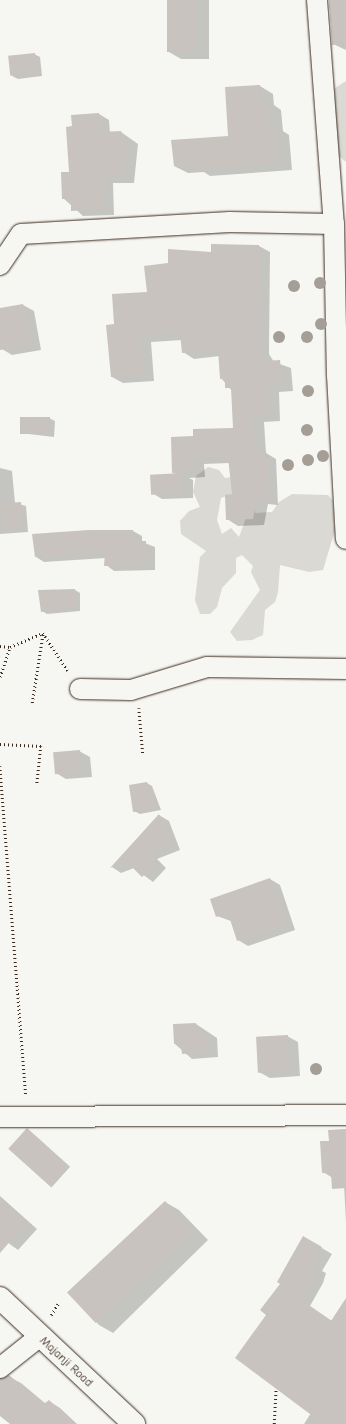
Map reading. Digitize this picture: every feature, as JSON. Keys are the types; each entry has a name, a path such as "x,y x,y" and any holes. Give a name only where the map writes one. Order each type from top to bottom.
{"main road":[{"name":"Majanji Road","path":"0,1298 39,1337 134,1424"}],"street":[{"path":"317,0 334,224 346,539"},
{"path":"0,265 21,234 230,222 334,224"},
{"path":"80,689 131,690 207,668 346,669"},
{"path":"0,1118 346,1115"},
{"path":"0,1368 39,1337"}],"path":[{"path":"0,646 10,647 43,633"},
{"path":"43,633 80,689"},
{"path":"32,703 43,633"},
{"path":"0,677 10,647"},
{"path":"131,690 140,709 143,755"},
{"path":"0,744 41,746 37,784"},
{"path":"0,766 28,1118"},
{"path":"274,1424 276,1388"}],"shaded area":[{"path":"346,81 346,162 335,153 320,120 335,88"},
{"path":"208,467 219,470 225,478 237,476 255,493 255,513 272,512 279,502 292,494 328,495 333,501 335,530 323,570 309,572 280,565 278,592 275,602 265,610 263,635 252,640 237,641 230,632 260,590 251,572 253,566 242,555 236,558 236,573 222,588 217,607 210,614 200,614 195,600 200,557 206,551 181,534 180,521 189,511 200,507 193,492 196,476","holes":["239,491 247,515 239,537 231,528 222,534 217,520 221,498"]}],"building":[{"path":"167,0 196,0 196,52 167,52"},
{"path":"329,0 346,0 346,44 332,45"},
{"path":"35,53 37,73 10,76 8,56"},
{"path":"260,85 261,101 268,101 270,126 276,126 279,163 196,169 196,165 174,166 171,140 228,136 225,87"},
{"path":"99,113 100,132 121,131 122,137 128,137 124,177 103,178 104,209 71,211 71,199 62,199 61,172 69,172 66,127 72,126 71,115"},
{"path":"211,244 259,245 258,350 263,350 264,361 280,360 282,385 268,386 269,415 253,416 256,452 266,451 269,483 267,499 257,498 253,519 226,520 225,495 232,494 228,457 194,458 194,471 172,473 171,437 193,436 193,429 233,428 231,388 225,388 225,379 220,379 218,349 182,353 180,333 141,336 143,375 111,377 106,325 114,324 112,294 147,292 144,266 168,263 168,249 211,252"},
{"path":"23,304 31,344 0,350 0,308"},
{"path":"20,417 50,417 50,434 20,434"},
{"path":"182,473 183,493 151,495 150,475"},
{"path":"21,502 23,529 2,530 0,503"},
{"path":"89,530 133,530 134,541 146,541 147,566 104,566 105,552 35,557 32,534"},
{"path":"75,589 75,608 41,612 38,590"},
{"path":"80,750 82,772 55,774 53,752"},
{"path":"147,782 157,808 133,812 129,785"},
{"path":"159,814 170,844 147,853 157,862 142,877 126,861 110,868"},
{"path":"270,878 286,925 237,941 228,913 216,917 210,899"},
{"path":"196,1023 196,1032 207,1032 209,1052 182,1054 181,1044 174,1044 173,1024"},
{"path":"288,1035 290,1071 258,1073 256,1037"},
{"path":"27,1128 70,1167 51,1188 8,1149"},
{"path":"346,1129 346,1188 332,1189 331,1173 322,1173 320,1141 329,1141 328,1130"},
{"path":"0,1198 27,1222 0,1253"},
{"path":"165,1201 194,1232 96,1323 67,1292"},
{"path":"303,1236 322,1247 312,1264 318,1267 300,1299 331,1321 346,1298 346,1424 310,1424 314,1417 235,1358 266,1315 260,1310 280,1284 277,1282"},
{"path":"9,1375 44,1404 49,1400 74,1424 10,1424 0,1416 0,1379"}]}
